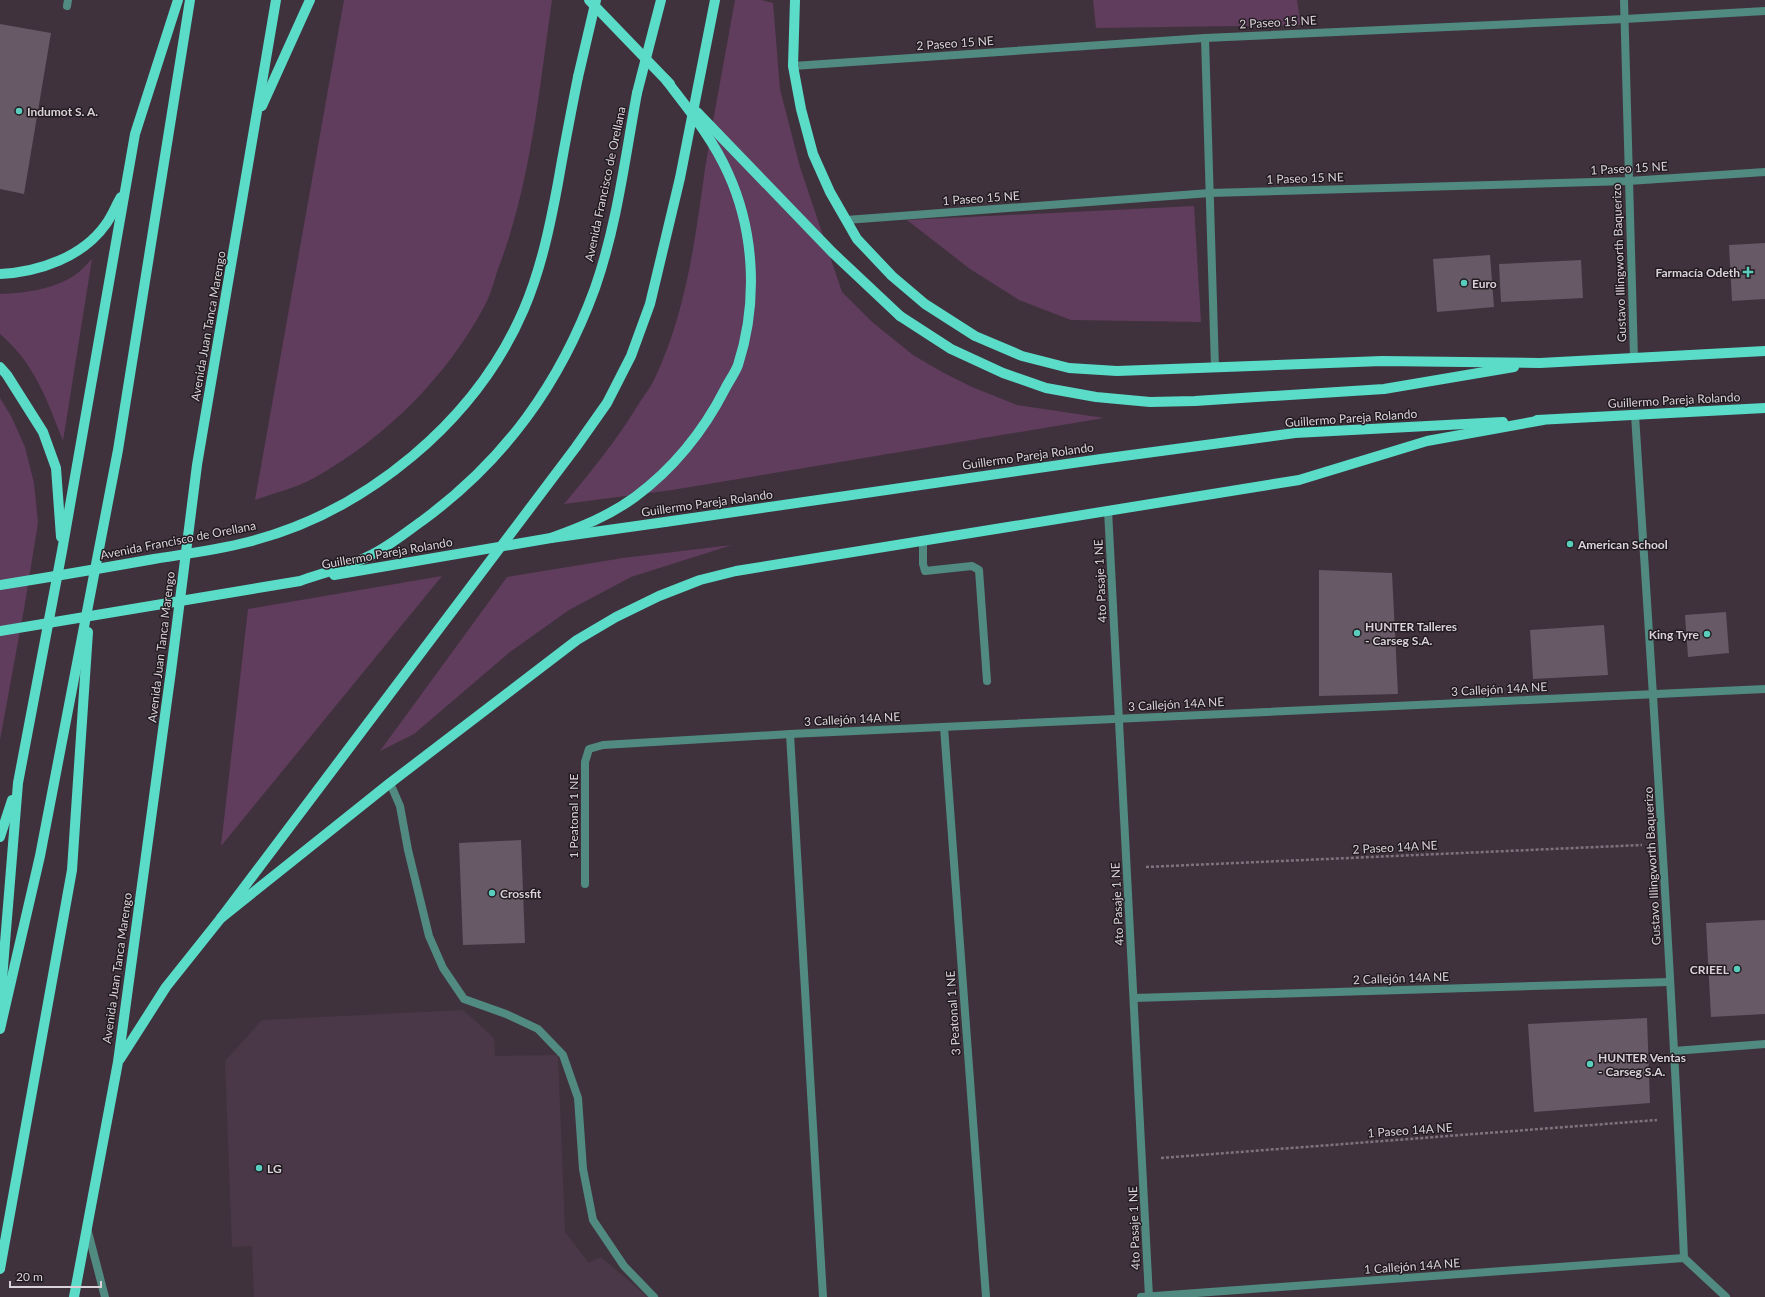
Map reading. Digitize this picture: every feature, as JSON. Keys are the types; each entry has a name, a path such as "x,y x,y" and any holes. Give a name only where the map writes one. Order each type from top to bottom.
{"main road":[{"path":"0,1009 18,783 62,552 135,134 178,0"},
{"path":"0,1029 40,856 118,450 190,0"},
{"name":"Avenida Juan Tanca Marengo","path":"74,1297 118,1062 170,679 197,464 276,0"},
{"path":"256,119 310,0"},
{"path":"589,0 832,252 900,316 951,349 1003,373 1054,389 1096,397 1150,402 1195,401 1384,389 1540,363"},
{"name":"Avenida Francisco de Orellana","path":"0,586 210,550 248,542 280,532 320,516 357,496 391,474 430,441 458,412 481,382 506,345 524,309 550,226 578,77 596,0"},
{"name":"Avenida Francisco de Orellana","path":"0,631 300,581 340,568 370,556 402,536 469,483 500,451 529,416 555,377 575,338 595,287 607,248 637,93 661,0"},
{"path":"118,1062 166,987 221,918 576,447 607,403 631,356 650,304 678,185 715,0"},
{"path":"795,0 793,66 801,109 813,154 830,192 857,239 892,276 925,304 975,336 1022,356 1069,368 1117,371 1382,361 1540,363 1765,351"},
{"path":"551,538 599,519 634,497 659,478 692,443 713,413 737,366 746,334 751,297 750,257 742,211 729,173 711,140 666,80"},
{"path":"0,274 33,269 57,262 75,252 95,238 107,224 126,188"},
{"path":"0,367 7,375 42,432 56,468 62,552"},
{"name":"Guillermo Pareja Rolando","path":"300,581 551,538 1101,459 1295,433 1765,408"},
{"path":"221,918 390,783 577,640 616,617 659,596 700,580 736,571 1299,480 1427,441 1543,420"},
{"path":"0,1269 72,870 91,588"},
{"path":"0,837 18,783"}],"street":[{"name":"Gustavo Illingworth Baquerizo","path":"1624,0 1634,358"},
{"name":"2 Paseo 15 NE","path":"793,66 1205,38 1625,19 1765,11"},
{"path":"1205,38 1215,368"},
{"name":"1 Paseo 15 NE","path":"846,220 1210,193 1628,181 1765,172"},
{"name":"Gustavo Illingworth Baquerizo","path":"1635,415 1663,844 1684,1258"},
{"name":"4to Pasaje 1 NE","path":"1108,510 1143,1159 1146,1297"},
{"path":"923,541 923,564 925,571 972,566 979,570 987,681"},
{"name":"3 Callejón 14A NE","path":"588,749 603,745 790,734 1765,689"},
{"name":"3 Peatonal 1 NE","path":"944,727 986,1297"},
{"path":"790,734 823,1297"},
{"name":"1 Peatonal 1 NE","path":"586,884 585,762 588,749"},
{"path":"390,783 400,806 408,850 429,936 443,968 464,999 506,1014 538,1029 563,1055 578,1098 583,1169 593,1220 624,1266 654,1297"},
{"name":"2 Callejón 14A NE","path":"1134,998 1669,982"},
{"path":"1674,1051 1765,1044"},
{"path":"87,1228 105,1297"},
{"path":"1684,1258 1726,1297"},
{"name":"1 Callejón 14A NE","path":"1146,1297 1684,1258"}],"path":[{"name":"2 Paseo 14A NE","path":"1127,868 1663,844"},
{"name":"1 Paseo 14A NE","path":"1143,1159 1678,1118"}],"shaded area":[{"path":"344,0 552,0 538,102 526,170 519,204 491,292 470,332 433,381 412,404 389,425 365,445 340,462 307,482 255,500"},
{"path":"735,0 761,0 773,3 780,89 800,167 842,292 871,321 913,355 972,387 1017,405 1104,418 672,490 564,504 612,444 651,386 665,355 674,329 682,303 693,250 708,148"},
{"path":"1093,0 1297,0 1301,25 1096,28"},
{"path":"1194,206 1201,322 1071,320 1019,300 970,269 907,220"},
{"path":"92,259 63,441 39,383 22,358 0,334 0,294 28,292 55,285 75,275"},
{"path":"0,398 11,416 25,447 34,483 38,523 0,740"},
{"path":"732,545 631,577 569,610 510,652 414,734 380,751 507,577 623,558"},
{"path":"442,576 221,846 248,609"},
{"path":"463,1010 494,1038 495,1056 558,1055 565,1232 589,1263 601,1257 648,1297 254,1297 252,1246 232,1247 225,1061 262,1020"}],"building":[{"name":"Indumot S. A.","path":"0,24 51,33 24,194 0,189"},
{"name":"Farmacía Odeth","path":"1765,243 1765,299 1732,301 1729,245"},
{"name":"Euro","path":"1490,255 1494,307 1437,312 1433,259"},
{"path":"1581,260 1583,298 1501,302 1499,264"},
{"name":"HUNTER Talleres - Carseg S.A.","path":"1319,570 1392,573 1398,694 1319,696"},
{"name":"King Tyre","path":"1726,612 1729,653 1688,657 1685,615"},
{"path":"1604,625 1608,675 1533,679 1530,630"},
{"name":"Crossfit","path":"521,840 525,943 463,945 459,843"},
{"name":"CRIEEL","path":"1765,920 1765,1014 1711,1017 1706,923"},
{"name":"HUNTER Ventas - Carseg S.A.","path":"1647,1018 1650,1103 1534,1112 1528,1024"}],"place":[{"name":"Indumot S. A.","path":"19,111"},
{"name":"Farmacía Odeth","path":"1748,272"},
{"name":"Euro","path":"1464,283"},
{"name":"American School","path":"1570,544"},
{"name":"HUNTER Talleres - Carseg S.A.","path":"1357,633"},
{"name":"King Tyre","path":"1707,634"},
{"name":"Crossfit","path":"492,893"},
{"name":"CRIEEL","path":"1737,969"},
{"name":"HUNTER Ventas - Carseg S.A.","path":"1590,1064"},
{"name":"LG","path":"259,1168"}]}
